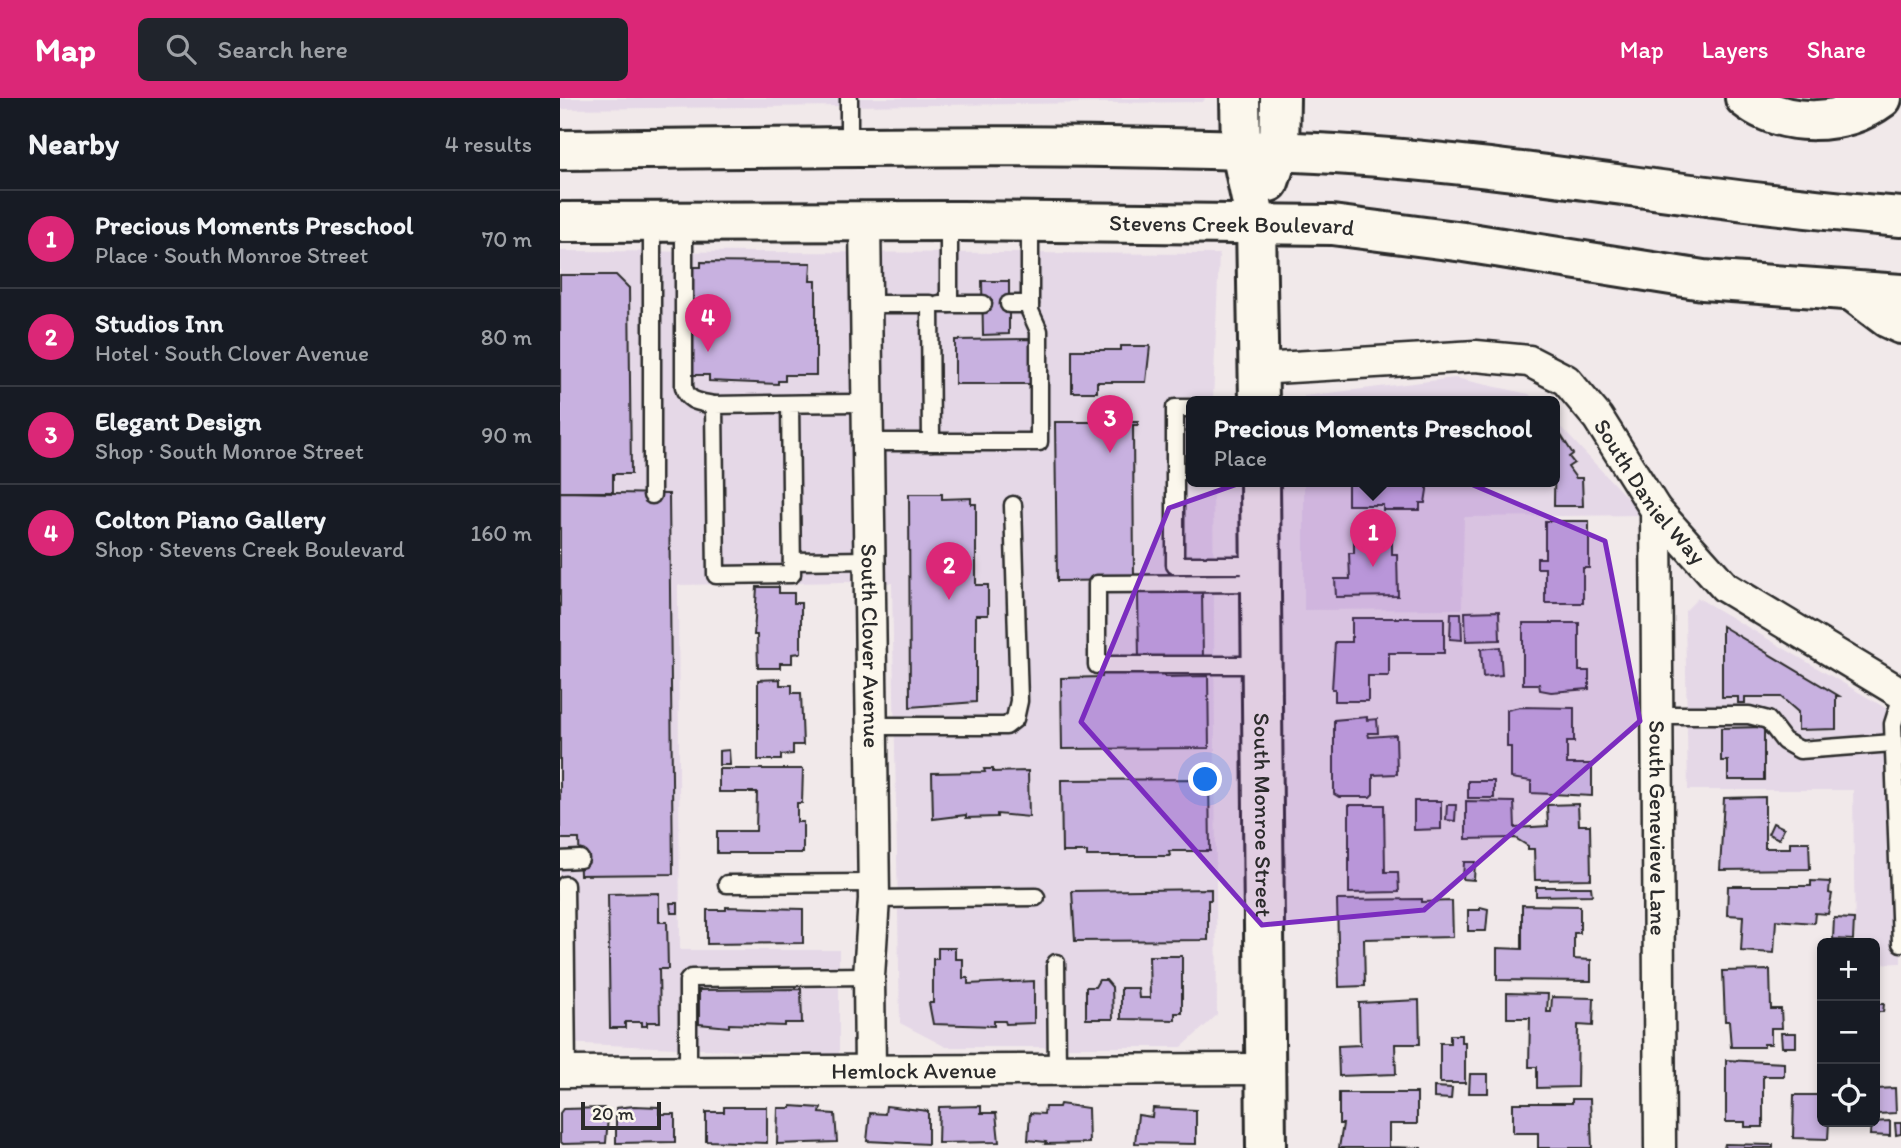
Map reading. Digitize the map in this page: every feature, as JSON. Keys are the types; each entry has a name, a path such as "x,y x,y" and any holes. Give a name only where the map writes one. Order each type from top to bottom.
{"main road":[{"path":"1240,98 1241,151 1255,223 1259,385"},
{"path":"1255,223 1279,152 1280,98"},
{"path":"1745,98 1784,118 1814,121 1847,114 1882,98"},
{"path":"560,150 849,148 1279,152 1466,164 1729,201 1901,217"},
{"name":"Stevens Creek Boulevard","path":"560,222 949,221 1332,225 1464,242 1703,280 1855,293 1901,294"},
{"path":"1855,293 1888,318 1901,324"},
{"name":"South Monroe Street","path":"1260,487 1266,1148"}],"street":[{"name":"South Clover Avenue","path":"864,221 874,891 869,975 870,1070"},
{"name":"South Daniel Way","path":"1259,385 1476,356 1529,361 1566,380 1598,418 1656,510 1724,587 1901,693"},
{"name":"South Genevieve Lane","path":"1656,510 1660,1148"},
{"name":"Hemlock Avenue","path":"564,1072 1266,1069"}],"lane":[{"path":"849,98 849,148"},
{"path":"949,221 949,304"},
{"path":"668,222 686,394 694,401 714,405 865,403"},
{"path":"652,495 668,222"},
{"path":"867,442 1040,442 1040,331 1030,304 1030,222"},
{"path":"866,304 983,304"},
{"path":"930,304 930,442"},
{"path":"1009,304 1030,304"},
{"path":"714,405 716,575 792,574 790,404"},
{"path":"1186,408 1175,408 1175,565 1261,574"},
{"path":"871,726 1006,726 1015,719 1018,701 1013,505"},
{"path":"792,561 870,560"},
{"path":"1261,574 1097,584 1097,666 1262,666"},
{"path":"1901,699 1893,724 1901,943"},
{"path":"1658,715 1749,715 1768,720 1784,741 1800,750 1893,743"},
{"path":"560,860 580,859"},
{"path":"727,884 1036,897"},
{"path":"564,1072 565,885"},
{"path":"1056,963 1057,1071"},
{"path":"688,1072 688,981 691,978 869,975"}],"highlighted area":[{"path":"1365,439 1605,541 1640,721 1424,910 1262,925 1081,722 1169,508"}],"shaded area":[{"path":"560,98 1205,98 1203,102 560,109"},
{"path":"560,251 1219,254 1213,396 1186,396 1186,487 1213,487 1217,1015 1182,1047 946,1047 900,1023 892,583 678,585 680,950 839,950 839,1055 560,1043"},
{"path":"1455,378 1531,396 1304,396"},
{"path":"1560,426 1643,515 1464,517 1462,609 1304,610 1304,487 1560,487"},
{"path":"1698,598 1901,717 1901,963 1880,964 1880,938 1855,938 1853,790 1688,790 1685,611"}],"building":[{"path":"701,262 811,263 810,281 816,281 816,375 785,375 785,381 778,381 778,384 709,381 709,375 690,375 691,267 701,267"},
{"path":"560,275 616,275 629,288 631,474 613,474 613,492 560,492"},
{"path":"982,281 1009,281 1009,334 983,335"},
{"path":"1033,339 1033,384 955,384 955,340"},
{"path":"1121,346 1150,346 1146,382 1097,382 1097,392 1072,392 1072,350 1121,350"},
{"path":"1055,422 1138,422 1138,425 1133,425 1134,580 1057,581"},
{"path":"1560,434 1573,454 1569,457 1574,463 1568,467 1576,478 1582,478 1583,506 1554,506 1554,487 1560,487"},
{"path":"1348,487 1427,487 1425,503 1420,503 1420,510 1383,510 1383,505 1348,505"},
{"path":"560,492 669,494 673,874 580,875 579,839 560,839"},
{"path":"909,494 942,494 942,499 971,498 971,504 976,504 976,585 988,585 988,615 976,615 976,702 910,707"},
{"path":"1545,521 1589,521 1589,568 1583,568 1583,603 1545,603 1545,568 1537,568 1537,558 1545,558"},
{"path":"1392,528 1392,554 1397,554 1398,596 1336,597 1335,579 1350,579 1349,553 1354,553 1354,529"},
{"path":"757,587 779,587 779,593 794,593 794,603 801,603 801,653 792,654 792,663 780,663 780,668 758,668 757,635 754,635"},
{"path":"1202,592 1203,659 1139,659 1138,593"},
{"path":"1499,611 1500,640 1466,641 1465,612"},
{"path":"1451,613 1461,613 1462,640 1450,639"},
{"path":"1352,618 1444,618 1444,653 1389,653 1389,676 1368,676 1368,701 1335,701 1335,689 1332,689 1335,642 1352,642"},
{"path":"1523,623 1579,623 1579,671 1589,671 1589,689 1551,692 1540,690 1539,684 1523,684"},
{"path":"1722,626 1839,696 1836,696 1836,729 1798,730 1798,712 1781,697 1745,697 1745,703 1738,703 1738,697 1722,697"},
{"path":"1500,647 1502,675 1483,677 1481,649"},
{"path":"1102,673 1165,673 1165,677 1208,676 1209,748 1062,749 1061,678 1102,677"},
{"path":"780,679 780,685 792,685 792,693 801,693 803,745 793,745 793,754 781,755 781,760 758,760 758,680"},
{"path":"1520,707 1574,708 1574,742 1567,742 1567,764 1592,764 1592,796 1531,793 1531,781 1511,778 1511,747 1507,747 1507,710"},
{"path":"1367,717 1367,720 1377,719 1378,733 1368,733 1369,737 1396,735 1397,774 1373,775 1373,794 1370,797 1339,797 1334,794 1334,720"},
{"path":"1764,727 1764,780 1728,780 1728,761 1721,761 1721,728"},
{"path":"729,750 730,765 719,765 719,751"},
{"path":"719,769 803,769 802,803 797,803 797,822 803,822 803,853 717,853 717,831 756,831 757,792 719,792"},
{"path":"984,769 993,769 993,772 1028,771 1029,817 997,814 997,817 966,818 966,815 933,819 932,773 985,772"},
{"path":"1209,779 1210,851 1169,851 1170,856 1087,856 1087,852 1062,852 1061,780"},
{"path":"1468,781 1494,781 1494,798 1468,798"},
{"path":"1765,797 1765,848 1790,848 1790,842 1809,842 1810,869 1720,870 1724,798"},
{"path":"1414,801 1441,801 1441,829 1414,830"},
{"path":"1466,801 1514,802 1515,828 1548,826 1547,805 1578,804 1579,825 1590,825 1591,879 1535,880 1534,849 1528,849 1528,846 1515,838 1466,839"},
{"path":"1349,805 1384,805 1385,872 1398,872 1399,892 1349,893"},
{"path":"1447,805 1456,805 1455,821 1446,820"},
{"path":"1773,823 1784,828 1779,839 1768,834"},
{"path":"1464,862 1475,862 1474,880 1463,879"},
{"path":"1811,881 1830,882 1829,893 1832,894 1828,914 1815,913 1814,923 1776,920 1774,953 1741,951 1743,916 1727,915 1728,886 1811,886"},
{"path":"1536,887 1591,887 1592,895 1536,896"},
{"path":"1211,889 1211,900 1208,900 1208,940 1075,941 1072,891"},
{"path":"659,893 659,922 667,922 668,969 659,969 660,1022 647,1022 647,1026 642,1026 642,1022 625,1022 625,1028 610,1028 608,894"},
{"path":"1422,899 1422,902 1452,901 1453,937 1364,939 1365,986 1339,987 1337,900"},
{"path":"670,903 678,903 678,913 671,913"},
{"path":"1522,905 1580,906 1580,933 1574,933 1574,959 1591,960 1591,981 1497,980 1497,948 1522,949"},
{"path":"726,907 803,909 803,943 707,944 707,910 726,910"},
{"path":"1480,907 1488,909 1486,931 1468,931 1468,910 1480,910"},
{"path":"1834,918 1854,919 1853,938 1833,938"},
{"path":"938,948 955,948 955,959 963,959 963,978 968,978 968,984 1034,981 1034,1023 1006,1024 1005,1021 994,1021 994,1026 933,1024 929,1003 933,1003 933,959 938,959"},
{"path":"1149,956 1182,956 1182,1013 1175,1013 1175,1020 1121,1019 1121,988 1138,988 1139,998 1150,998"},
{"path":"1770,970 1771,1009 1781,1009 1782,1028 1771,1028 1771,1044 1764,1044 1764,1047 1731,1047 1729,1021 1725,1021 1723,971"},
{"path":"1099,980 1106,980 1112,987 1113,1019 1086,1019 1086,987 1095,987"},
{"path":"801,989 802,1023 785,1023 785,1026 729,1024 729,1027 699,1024 699,990"},
{"path":"1507,993 1548,994 1547,1012 1551,1012 1552,997 1594,998 1593,1026 1578,1025 1577,1087 1537,1088 1537,1067 1529,1067 1530,1018 1507,1018"},
{"path":"1419,1000 1420,1044 1395,1044 1396,1074 1339,1076 1338,1046 1360,1045 1359,1003"},
{"path":"1781,1033 1796,1033 1796,1047 1782,1047"},
{"path":"1450,1035 1461,1035 1461,1042 1465,1042 1465,1083 1440,1083 1440,1043 1450,1043"},
{"path":"1726,1060 1784,1063 1784,1076 1763,1076 1763,1127 1745,1127 1745,1122 1726,1122"},
{"path":"1470,1074 1488,1074 1488,1093 1469,1093"},
{"path":"1434,1087 1452,1088 1451,1099 1434,1098"},
{"path":"1895,1088 1896,1113 1880,1114 1880,1089"},
{"path":"1339,1093 1417,1093 1417,1124 1389,1124 1389,1147 1422,1148 1339,1148 1343,1124 1339,1124"},
{"path":"1794,1095 1817,1095 1817,1127 1829,1127 1828,1139 1793,1138"},
{"path":"1572,1099 1590,1099 1592,1148 1538,1148 1538,1133 1513,1133 1513,1103 1572,1103"},
{"path":"1060,1104 1088,1108 1089,1143 1045,1144 1046,1142 1028,1140 1030,1113 1044,1114 1045,1107 1059,1107"},
{"path":"886,1106 928,1111 928,1144 867,1141 870,1113 885,1114"},
{"path":"981,1106 981,1113 996,1113 999,1142 938,1143 939,1107"},
{"path":"659,1107 659,1114 675,1114 675,1142 616,1143 616,1108"},
{"path":"724,1107 767,1107 767,1143 706,1141 706,1112 724,1112"},
{"path":"604,1108 608,1116 606,1143 563,1144 560,1141 560,1113 563,1109"},
{"path":"778,1108 821,1108 820,1113 835,1114 837,1142 777,1144"},
{"path":"1153,1108 1196,1110 1196,1144 1135,1143 1138,1115 1152,1117"},
{"path":"1890,1121 1890,1136 1870,1135 1871,1127 1880,1127 1880,1122"},
{"path":"1895,1123 1901,1123 1901,1134 1896,1135"},
{"path":"1725,1144 1773,1145 1773,1148 1724,1148"}],"place":[{"name":"Colton Piano Gallery","path":"708,352"},
{"name":"Elegant Design","path":"1110,453"},
{"name":"Precious Moments Preschool","path":"1373,567"},
{"name":"Studios Inn","path":"949,600"}]}
